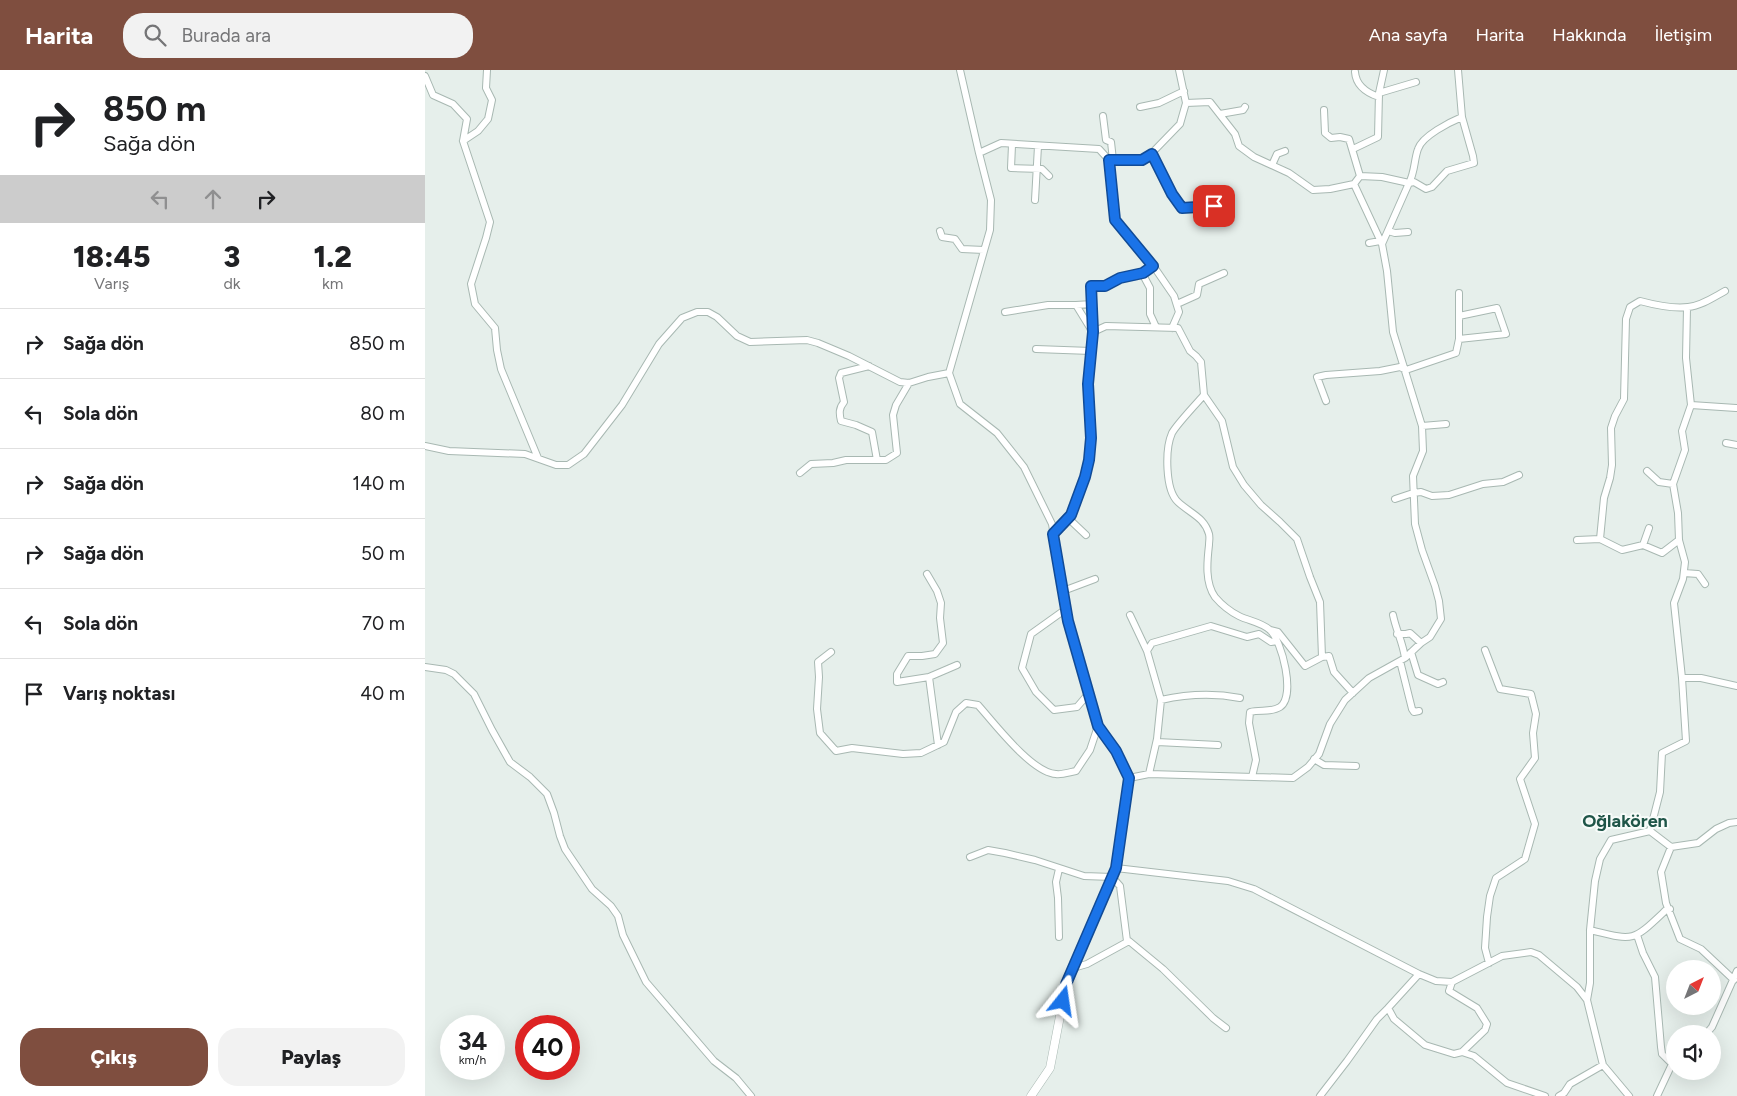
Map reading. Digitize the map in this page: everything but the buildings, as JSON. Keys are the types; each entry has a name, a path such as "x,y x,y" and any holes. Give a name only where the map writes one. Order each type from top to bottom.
{"street":[{"path":"463,141 478,131 488,119 492,100 486,88 487,70"},
{"path":"960,70 991,200 990,230 949,372 960,404 997,433 1024,468 1052,524 1068,621 1098,726 1116,751 1129,778 1116,868 1066,984 1050,1068 1031,1096"},
{"path":"979,153 1001,143 1099,149 1111,160 1142,160 1152,154 1180,124 1186,103 1179,70"},
{"path":"1353,149 1378,137 1379,95 1384,70"},
{"path":"1360,176 1383,177 1409,183 1414,182 1426,189 1432,187 1447,171 1474,163 1462,117 1458,70"},
{"path":"1355,72 1355,80 1371,94 1379,95 1416,82"},
{"path":"425,76 433,95 453,104 467,118 463,141 490,222 487,238 471,284 475,304 495,328 501,369 537,458"},
{"path":"1140,107 1159,103 1184,90"},
{"path":"1186,103 1210,102 1235,134 1239,146 1254,157 1289,173 1313,190 1354,184 1360,176"},
{"path":"1220,114 1243,110 1245,106"},
{"path":"1324,110 1325,133 1331,138 1349,139 1360,176"},
{"path":"1103,116 1106,140 1111,142 1115,220 1153,266 1174,296 1179,312 1172,328"},
{"path":"1381,243 1413,175 1418,147 1442,126 1462,117"},
{"path":"1012,145 1011,168 1042,169 1049,176"},
{"path":"1035,200 1038,146"},
{"path":"1272,165 1277,154 1285,151"},
{"path":"1152,154 1172,194 1182,208 1214,206"},
{"path":"1129,778 1149,774 1293,778 1308,767 1319,754 1331,724 1345,700 1369,678 1402,660 1430,637 1441,620 1435,586 1415,524 1413,476 1423,451 1422,426 1393,332 1387,271 1381,243 1354,184"},
{"path":"940,231 942,237 955,239 962,249 984,250"},
{"path":"1388,231 1395,233 1408,232"},
{"path":"1369,243 1381,243"},
{"path":"1053,534 1071,515 1089,460 1091,438 1088,384 1093,332 1091,286 1105,286 1120,278 1143,273 1153,266"},
{"path":"1143,273 1150,288 1150,314 1156,327"},
{"path":"1177,304 1197,294 1199,284 1224,273"},
{"path":"1601,539 1604,498 1612,465 1611,428 1624,398 1625,319 1631,307 1640,301 1687,308 1725,291"},
{"path":"1326,401 1317,377 1401,367 1406,370 1456,353 1459,339 1459,293"},
{"path":"1005,312 1048,306 1092,304"},
{"path":"1076,305 1093,332"},
{"path":"1459,316 1497,308 1506,334 1459,339"},
{"path":"1650,831 1660,792 1662,754 1686,741 1674,603 1683,579 1685,562 1679,540 1678,513 1673,484 1685,450 1682,431 1691,405 1686,358 1687,308"},
{"path":"425,446 449,451 525,454 556,465 568,465 584,454 622,405 659,344 682,318 697,312 708,312 737,336 750,342 807,340 829,347 900,382 909,383 949,372"},
{"path":"1093,332 1106,326 1178,328 1190,351 1201,362 1203,395 1222,421 1233,467 1243,485 1297,539 1321,602 1322,657"},
{"path":"1036,349 1091,351"},
{"path":"869,366 841,373 839,378 844,402 840,407 840,416 841,421 871,432 877,460"},
{"path":"800,473 811,464 833,463 846,460 886,460 897,453 893,415 896,404 909,383"},
{"path":"1203,395 1172,433 1167,458 1170,487 1174,498 1203,520 1206,527 1210,537 1209,584 1217,598 1239,616 1264,625 1270,630 1277,641 1285,666 1287,691 1285,701 1279,708 1250,712 1249,723 1256,760 1252,777"},
{"path":"1691,405 1737,407"},
{"path":"1422,426 1447,424"},
{"path":"1726,443 1737,445"},
{"path":"1647,471 1659,482 1673,484"},
{"path":"1395,499 1421,492 1432,496 1449,495 1483,484 1503,482 1519,476"},
{"path":"1068,518 1086,535"},
{"path":"1643,545 1649,528"},
{"path":"1577,540 1601,539 1621,550 1643,545 1662,554 1679,540"},
{"path":"1684,573 1698,574 1705,584"},
{"path":"927,574 937,591 941,603 940,618 943,643 935,654 907,656 897,674 897,682 929,678 957,665"},
{"path":"1063,591 1095,579"},
{"path":"1066,609 1031,634 1022,668 1035,692 1054,710 1077,707 1089,693"},
{"path":"1130,615 1147,651 1161,700 1157,742 1149,774"},
{"path":"1393,615 1397,634 1403,645 1402,660 1411,710 1414,712 1419,711"},
{"path":"1147,651 1152,643 1211,626 1247,637 1259,634 1271,642 1277,641"},
{"path":"1270,630 1278,632 1305,666 1322,657 1329,656 1334,672 1353,693"},
{"path":"1397,634 1410,633 1421,643"},
{"path":"1485,650 1500,689 1531,694 1536,714 1533,733 1535,758 1520,779 1535,824 1525,859 1496,878 1490,896 1485,948 1489,963"},
{"path":"831,652 818,662 817,709 820,733 836,751 852,748 903,754 921,753 944,742 956,712 966,703 978,705 1019,752 1041,768 1056,774 1076,771 1091,750 1098,726"},
{"path":"1411,652 1418,675 1438,684 1443,682"},
{"path":"425,667 446,670 454,674 474,694 491,730 510,762 530,777 547,794 565,849 591,889 611,906 618,916 623,935 647,982 714,1061 736,1078 751,1096"},
{"path":"929,678 938,745"},
{"path":"1682,678 1701,678 1737,686"},
{"path":"1161,700 1213,694 1240,698"},
{"path":"1157,742 1218,745"},
{"path":"1315,759 1324,765 1356,766"},
{"path":"1650,831 1671,847 1698,843 1716,829 1729,823 1737,822"},
{"path":"1629,1096 1603,1065 1587,1000 1590,930 1595,881 1600,859 1605,849 1611,840 1650,831"},
{"path":"1671,847 1661,872 1666,903 1670,909 1680,940 1701,949 1734,980"},
{"path":"971,856 988,850 996,851 1035,860 1084,876 1112,877 1120,886 1127,940"},
{"path":"1116,868 1228,881 1254,889 1436,982 1452,982 1502,956 1531,952 1539,955 1577,988 1587,1000"},
{"path":"1059,869 1056,882 1059,936"},
{"path":"1590,930 1627,938 1637,935 1666,910 1670,909"},
{"path":"1637,935 1643,953 1655,977 1661,1047 1662,1054 1666,1057"},
{"path":"1073,968 1087,964 1127,940"},
{"path":"1127,940 1132,942 1163,969 1213,1018 1226,1028"},
{"path":"1712,1025 1737,971"},
{"path":"1320,1096 1377,1019 1419,974"},
{"path":"1388,1008 1394,1019 1425,1045 1454,1054 1462,1052 1485,1030 1487,1024 1477,1008 1449,991 1452,982"},
{"path":"1462,1052 1475,1056 1507,1082 1545,1096"},
{"path":"1559,1096 1564,1093 1570,1084 1603,1065"},
{"path":"1657,1096 1666,1077"}],"district":[{"name":"Oğlakören","path":"1625,821"}],"route":[{"path":"1063,1001 1066,984 1116,868 1129,778 1116,751 1098,726 1068,621 1053,534 1071,515 1089,460 1091,438 1088,384 1093,332 1091,286 1105,286 1120,278 1143,273 1153,266 1115,220 1109,160 1142,160 1152,154 1172,194 1182,208 1214,206"}]}
